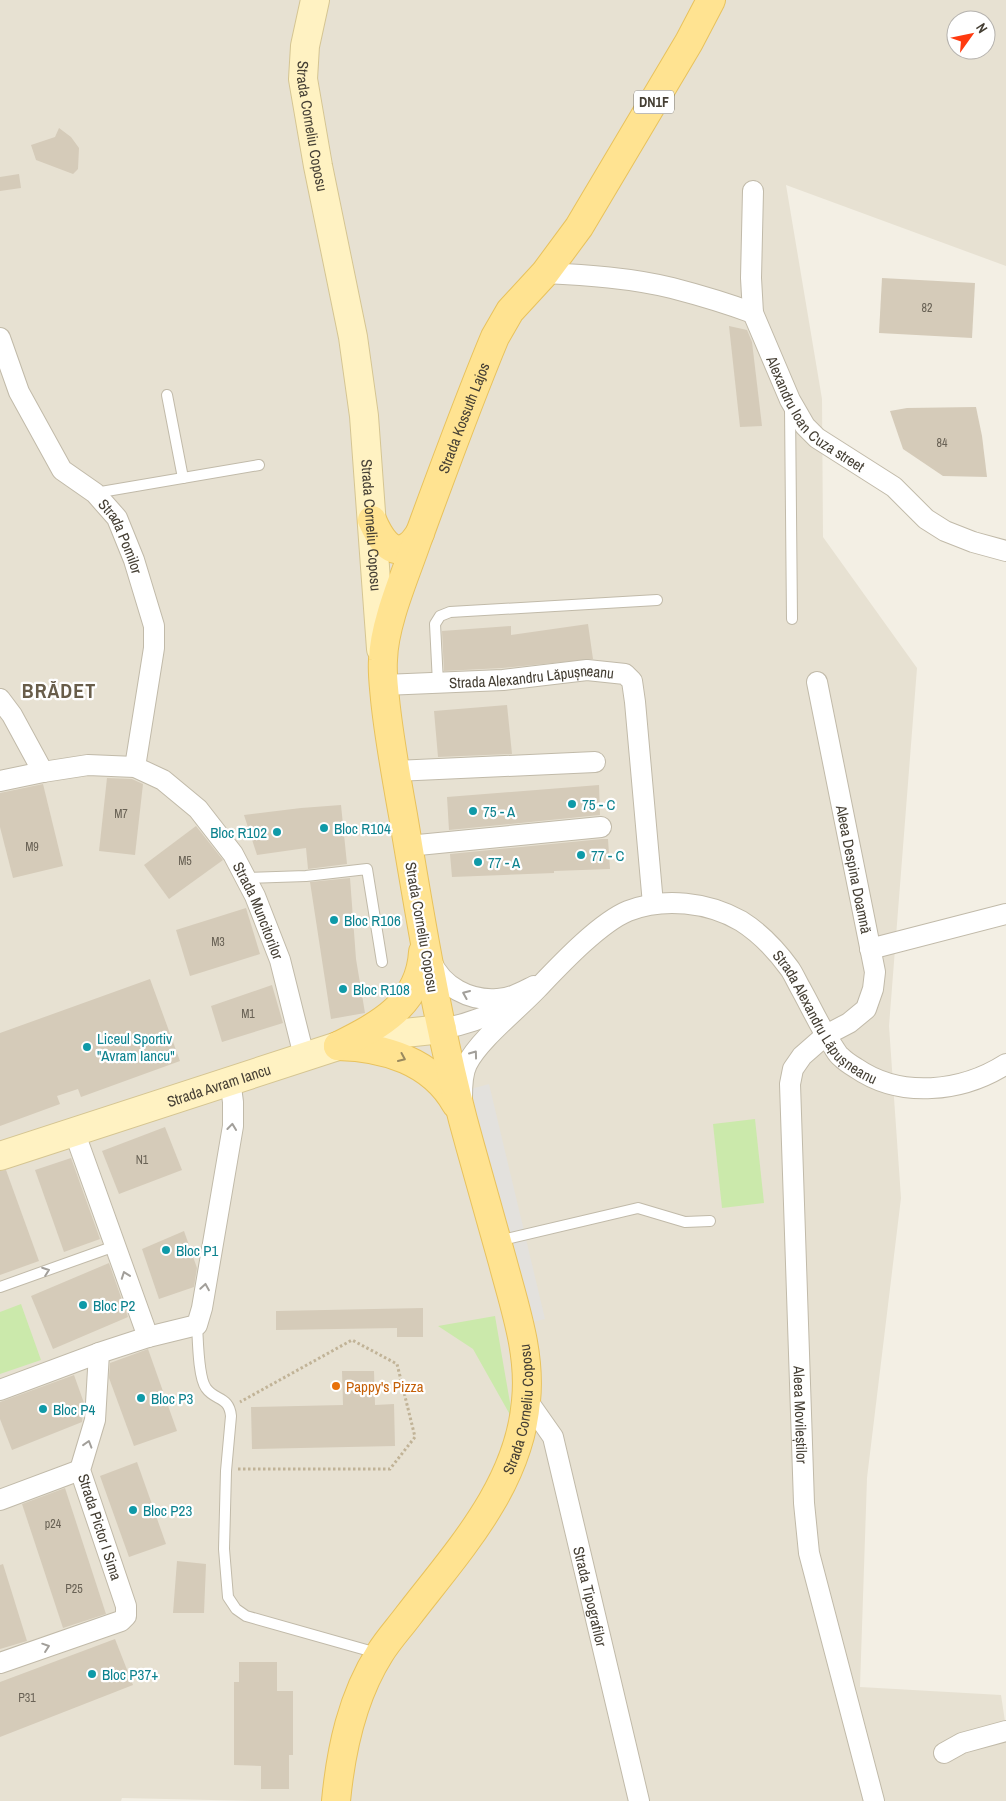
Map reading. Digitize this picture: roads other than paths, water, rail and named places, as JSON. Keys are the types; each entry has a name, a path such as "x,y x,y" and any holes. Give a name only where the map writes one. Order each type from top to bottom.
{"main road":[{"name":"Strada Kossuth Lajos","path":"383,672 391,620 420,533 495,337 510,311 545,273 579,227 689,42 711,0"},
{"path":"372,520 379,537 389,547 401,549 409,546 420,533"},
{"name":"Strada Corneliu Coposu","path":"336,1801 339,1767 353,1711 362,1688 380,1654 478,1525 494,1498 509,1468 520,1437 527,1400 527,1368 520,1326 463,1118 423,940 395,771 383,672"},
{"path":"338,1046 371,1029 392,1014 406,999 416,984 422,964 423,940"},
{"path":"338,1046 364,1046 387,1052 423,1068 440,1081 463,1118"}],"street":[{"name":"Strada Corneliu Coposu","path":"315,0 305,46 304,79 314,147 353,337 364,416 383,672"},
{"name":"Alexandru Ioan Cuza street","path":"753,191 751,278 753,313 790,400 805,426 817,438 894,486 926,520 973,542 1006,552"},
{"path":"545,273 596,276 670,288 723,302 753,313"},
{"name":"Strada Pomilor","path":"0,338 19,392 62,470 95,493 117,518 134,560 154,626 154,648 135,767"},
{"name":"Strada Alexandru Lăpușneanu","path":"383,672 438,683 504,680 587,670 625,674 630,678 635,702 653,904"},
{"name":"Aleea Despina Doamnă","path":"817,682 875,972 873,989 866,1009 849,1022 826,1035"},
{"path":"0,699 12,715 43,772"},
{"path":"395,771 596,762"},
{"name":"Strada Muncitorilor","path":"0,781 43,772 88,766 135,767 162,780 198,809 233,854 255,896 280,960 304,1056"},
{"path":"408,846 600,827"},
{"name":"Strada Alexandru Lăpușneanu","path":"463,1118 462,1083 467,1064 478,1048 544,981 596,932 627,912 653,904 687,903 714,910 741,921 764,938 791,970 840,1057 862,1072 882,1082 915,1089 945,1087 971,1082 1006,1064"},
{"path":"870,949 1006,914"},
{"name":"Strada Alexandru Lăpușneanu","path":"423,940 433,965 443,979 453,988 466,995 480,999 499,1000 517,995 544,981"},
{"name":"Strada Alexandru Lăpușneanu","path":"442,1029 489,1015 515,1002 544,981"},
{"name":"Strada Avram Iancu","path":"0,1156 338,1046 395,1034 442,1029"},
{"name":"Aleea Movileștilor","path":"826,1035 802,1056 793,1069 790,1084 804,1503 809,1553 874,1801"},
{"path":"0,1390 99,1353 148,1337 197,1325 202,1308 233,1126 233,1102 230,1080"},
{"path":"74,1131 148,1337"},
{"name":"Strada Pictor I Sima","path":"0,1663 121,1621 126,1616 126,1606 80,1470 95,1420 99,1353"},
{"name":"Strada Tipografilor","path":"527,1400 553,1436 639,1801"},
{"path":"0,1500 80,1470"},
{"path":"944,1753 962,1743 1006,1732"}],"lane":[{"path":"167,395 183,478"},
{"path":"790,400 792,619"},
{"path":"95,493 259,465"},
{"path":"438,683 435,624 440,616 450,612 657,600"},
{"path":"246,878 306,876 367,869 382,962"},
{"path":"497,1241 638,1208 685,1222 710,1221"},
{"path":"0,1287 115,1246"},
{"path":"197,1325 202,1380 206,1389 226,1402 230,1407 224,1549 228,1597 236,1609 246,1616 380,1654"}],"place":[{"name":"75 - C","path":"572,804"},
{"name":"75 - A","path":"473,811"},
{"name":"Bloc R104","path":"324,828"},
{"name":"Bloc R102","path":"277,832"},
{"name":"77 - C","path":"581,855"},
{"name":"77 - A","path":"478,862"},
{"name":"Bloc R106","path":"334,920"},
{"name":"Bloc R108","path":"343,989"},
{"name":"Liceul Sportiv \"Avram Iancu\"","path":"87,1047"},
{"name":"Bloc P1","path":"166,1250"},
{"name":"Bloc P2","path":"83,1305"},
{"name":"Pappy's Pizza","path":"336,1386"},
{"name":"Bloc P3","path":"141,1398"},
{"name":"Bloc P4","path":"43,1409"},
{"name":"Bloc P23","path":"133,1510"},
{"name":"Bloc P37+","path":"92,1674"}],"district":[{"name":"BRĂDET","path":"59,690"}]}
